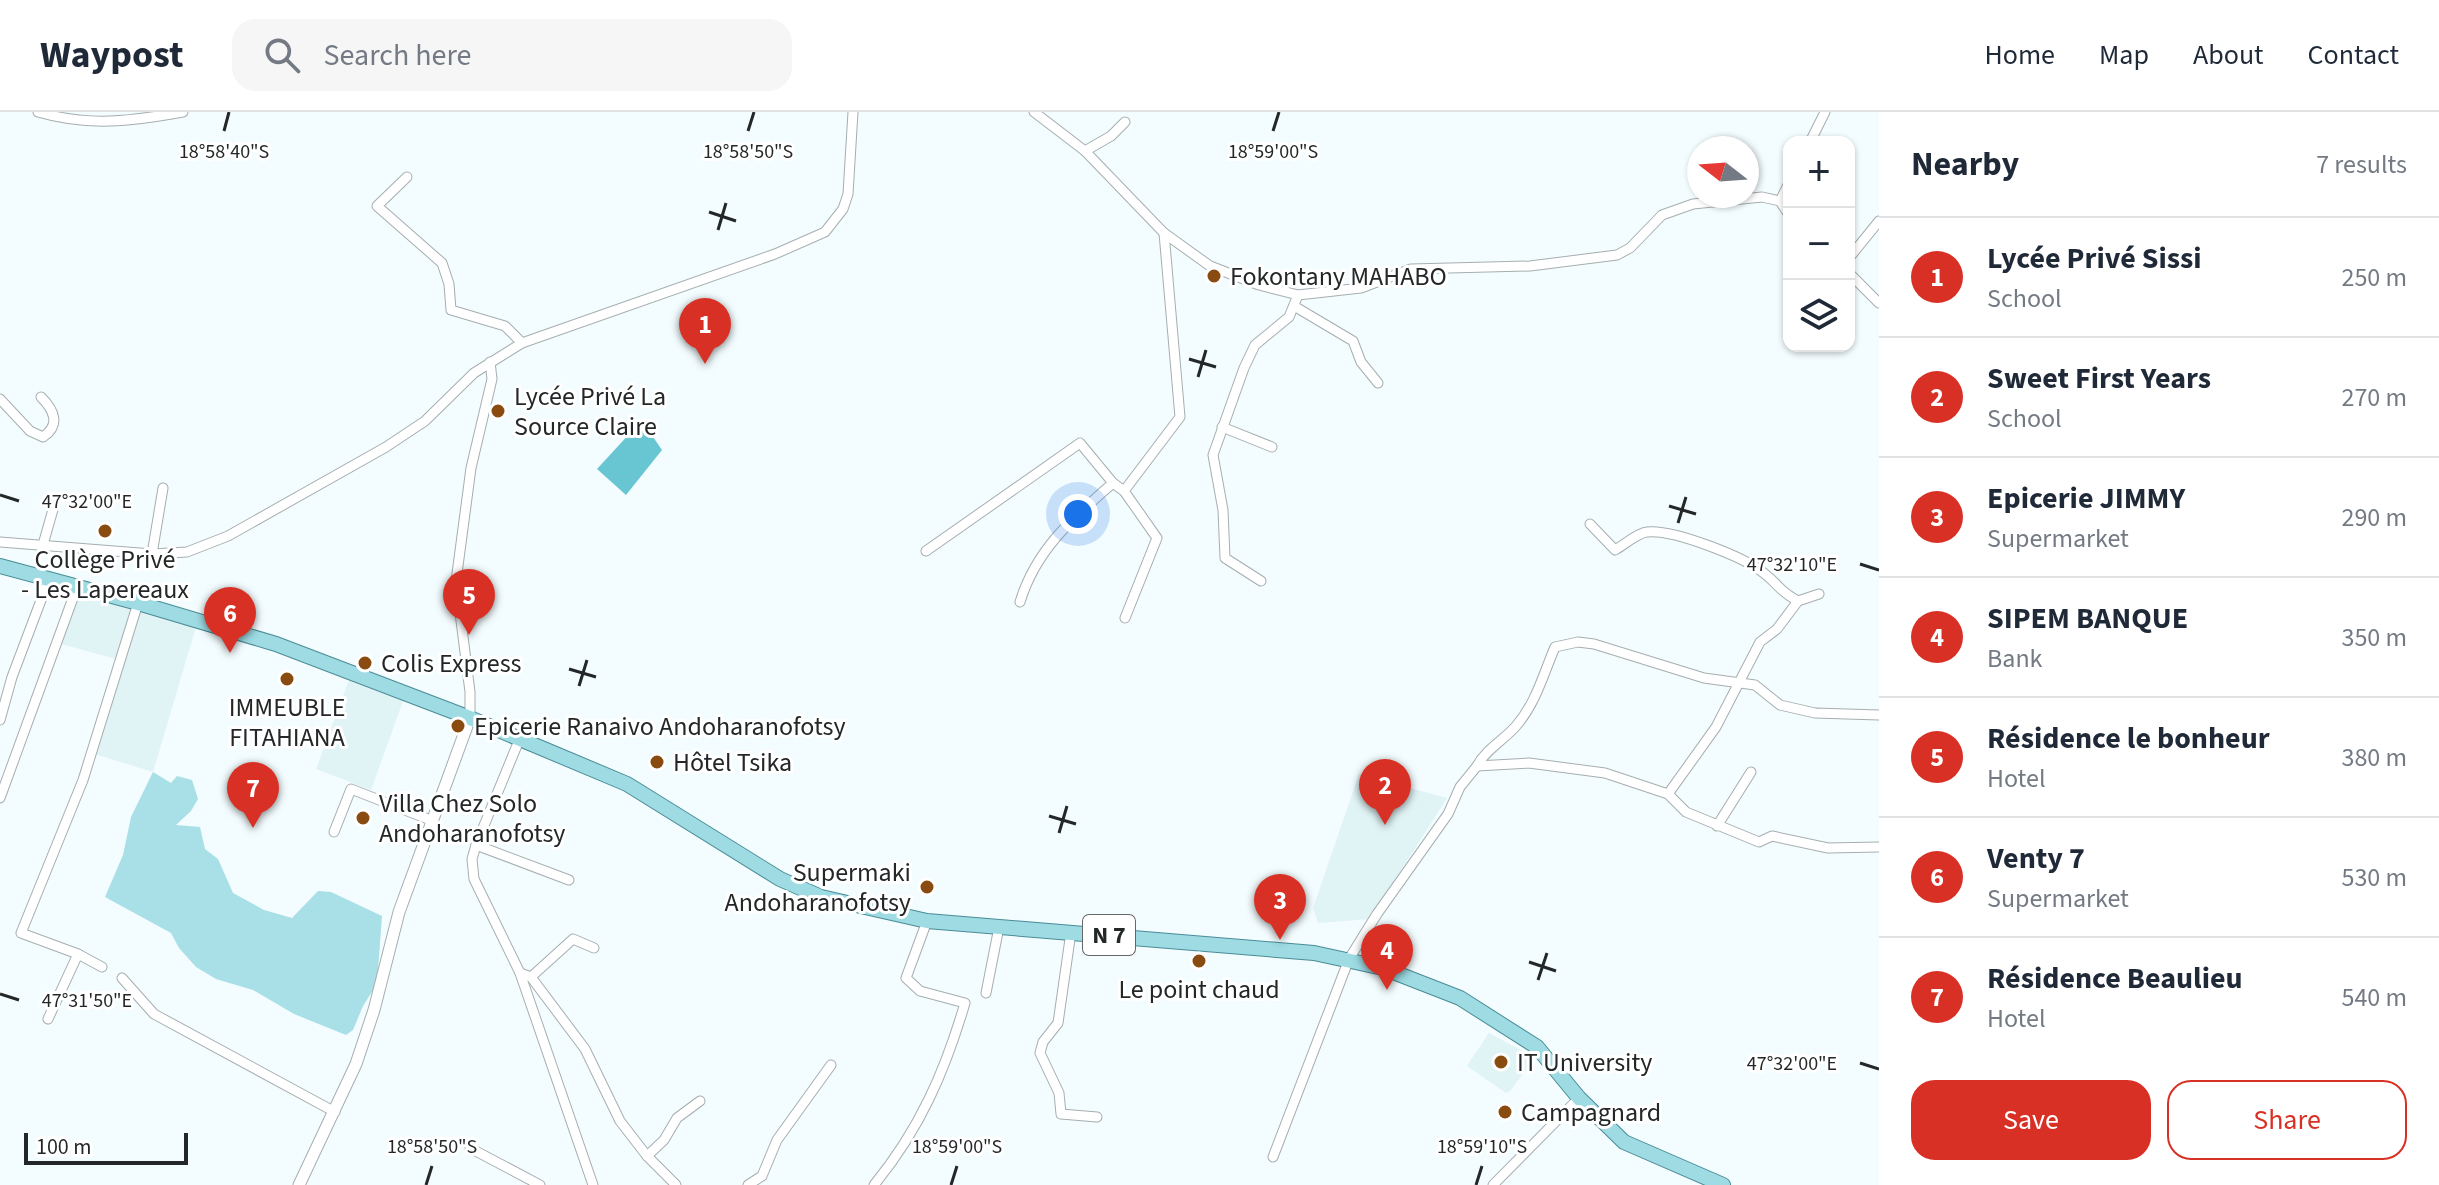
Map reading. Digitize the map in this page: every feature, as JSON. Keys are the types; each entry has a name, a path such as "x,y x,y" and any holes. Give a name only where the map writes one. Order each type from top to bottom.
{"main road":[{"name":"N 7","path":"0,566 276,644 470,718 627,784 800,889 873,911 927,921 1314,953 1349,959 1419,981 1460,998 1537,1047 1579,1098 1624,1142 1723,1185"}],"street":[{"path":"38,112 89,123 134,121 183,112"},
{"path":"0,542 42,548 152,554 187,552 228,536 386,447 425,421 474,373 522,343 775,254 825,232 843,209 848,194 853,112"},
{"path":"1034,112 1085,151 1164,233 1210,266 1259,285 1298,295 1361,288 1411,269 1530,266 1617,255 1630,248 1662,215 1693,204 1762,197 1780,201 1784,208"},
{"path":"1813,136 1825,112"},
{"path":"1085,151 1111,136 1125,122"},
{"path":"407,177 377,206 442,263 449,284 451,310 505,326 522,343"},
{"path":"1780,201 1783,195"},
{"path":"1855,251 1879,221"},
{"path":"1124,491 1180,417 1164,233"},
{"path":"1855,279 1879,303"},
{"path":"1261,581 1225,558 1223,510 1213,455 1255,345 1289,317 1298,295"},
{"path":"1294,306 1353,341 1361,362 1378,383"},
{"path":"299,1185 356,1064 374,1010 399,912 470,718 470,692 456,581 471,468 492,379 490,362"},
{"path":"0,399 30,431 43,437 51,432 56,422 54,413 41,397"},
{"path":"1222,427 1272,447"},
{"path":"926,551 1080,443 1113,483 1124,491 1157,538 1125,618"},
{"path":"1020,602 1027,579 1058,532 1113,483"},
{"path":"152,554 163,488"},
{"path":"42,548 54,506"},
{"path":"1590,524 1615,550 1646,532 1675,536 1734,554 1765,574 1781,592 1798,601"},
{"path":"0,720 12,677 49,579"},
{"path":"0,798 77,587"},
{"path":"1668,794 1716,727 1760,642 1777,629 1798,601 1819,594"},
{"path":"102,967 78,954 21,933 83,780 138,603"},
{"path":"1273,1157 1349,959 1448,814 1460,787 1482,757 1515,728 1533,704 1555,647 1578,642 1594,644 1704,678 1755,685 1780,705 1815,713 1879,715"},
{"path":"520,738 476,845 472,859 474,879 520,973 593,1185"},
{"path":"1477,766 1529,763 1605,773 1668,794 1686,812 1759,842 1772,836 1828,848 1879,847"},
{"path":"1717,826 1751,772"},
{"path":"334,832 351,789 433,821"},
{"path":"476,845 569,880"},
{"path":"874,1185 917,1124 948,1061 965,1003 920,991 906,978 927,921"},
{"path":"986,993 999,927"},
{"path":"1071,932 1058,1023 1043,1042 1040,1053 1059,1093 1061,1114 1097,1117"},
{"path":"531,977 573,939 594,948"},
{"path":"48,1019 78,954"},
{"path":"520,973 531,977 585,1049 620,1121 647,1156 676,1185"},
{"path":"122,978 154,1014 335,1112"},
{"path":"748,1185 762,1176 777,1140 831,1065"},
{"path":"1493,1185 1579,1098"},
{"path":"647,1156 664,1140 677,1118 700,1101"},
{"path":"470,1148 540,1185"}],"shaded area":[{"path":"632,431 649,431 662,450 626,495 597,469"},
{"path":"81,593 132,606 116,659 61,644"},
{"path":"138,603 198,620 153,772 91,753"},
{"path":"349,680 403,701 371,790 316,769"},
{"path":"153,772 171,783 177,776 192,780 198,799 191,811 176,825 200,827 205,849 218,859 233,893 264,910 292,918 318,891 331,892 382,916 377,984 353,1030 346,1035 294,1014 253,990 216,979 196,967 179,948 171,933 105,897 123,855 131,817"},
{"path":"1359,774 1447,798 1370,919 1318,923 1313,908"},
{"name":"IT University","path":"1489,1033 1535,1058 1506,1093 1467,1066"}],"place":[{"name":"Fokontany MAHABO","path":"1214,276"},
{"name":"Lycée Privé Sissi","path":"705,364"},
{"name":"Lycée Privé La Source Claire","path":"498,411"},
{"name":"Collège Privé - Les Lapereaux","path":"105,531"},
{"name":"Résidence le bonheur","path":"469,635"},
{"name":"Venty 7","path":"230,653"},
{"name":"Colis Express","path":"365,663"},
{"name":"IMMEUBLE FITAHIANA","path":"287,679"},
{"name":"Epicerie Ranaivo Andoharanofotsy","path":"458,726"},
{"name":"Hôtel Tsika","path":"657,762"},
{"name":"Villa Chez Solo Andoharanofotsy","path":"363,818"},
{"name":"Sweet First Years","path":"1385,825"},
{"name":"Résidence Beaulieu","path":"253,828"},
{"name":"Supermaki Andoharanofotsy","path":"927,887"},
{"name":"Epicerie JIMMY","path":"1280,940"},
{"name":"Le point chaud","path":"1199,961"},
{"name":"SIPEM BANQUE","path":"1387,990"},
{"name":"IT University","path":"1501,1062"},
{"name":"Campagnard","path":"1505,1112"}]}
